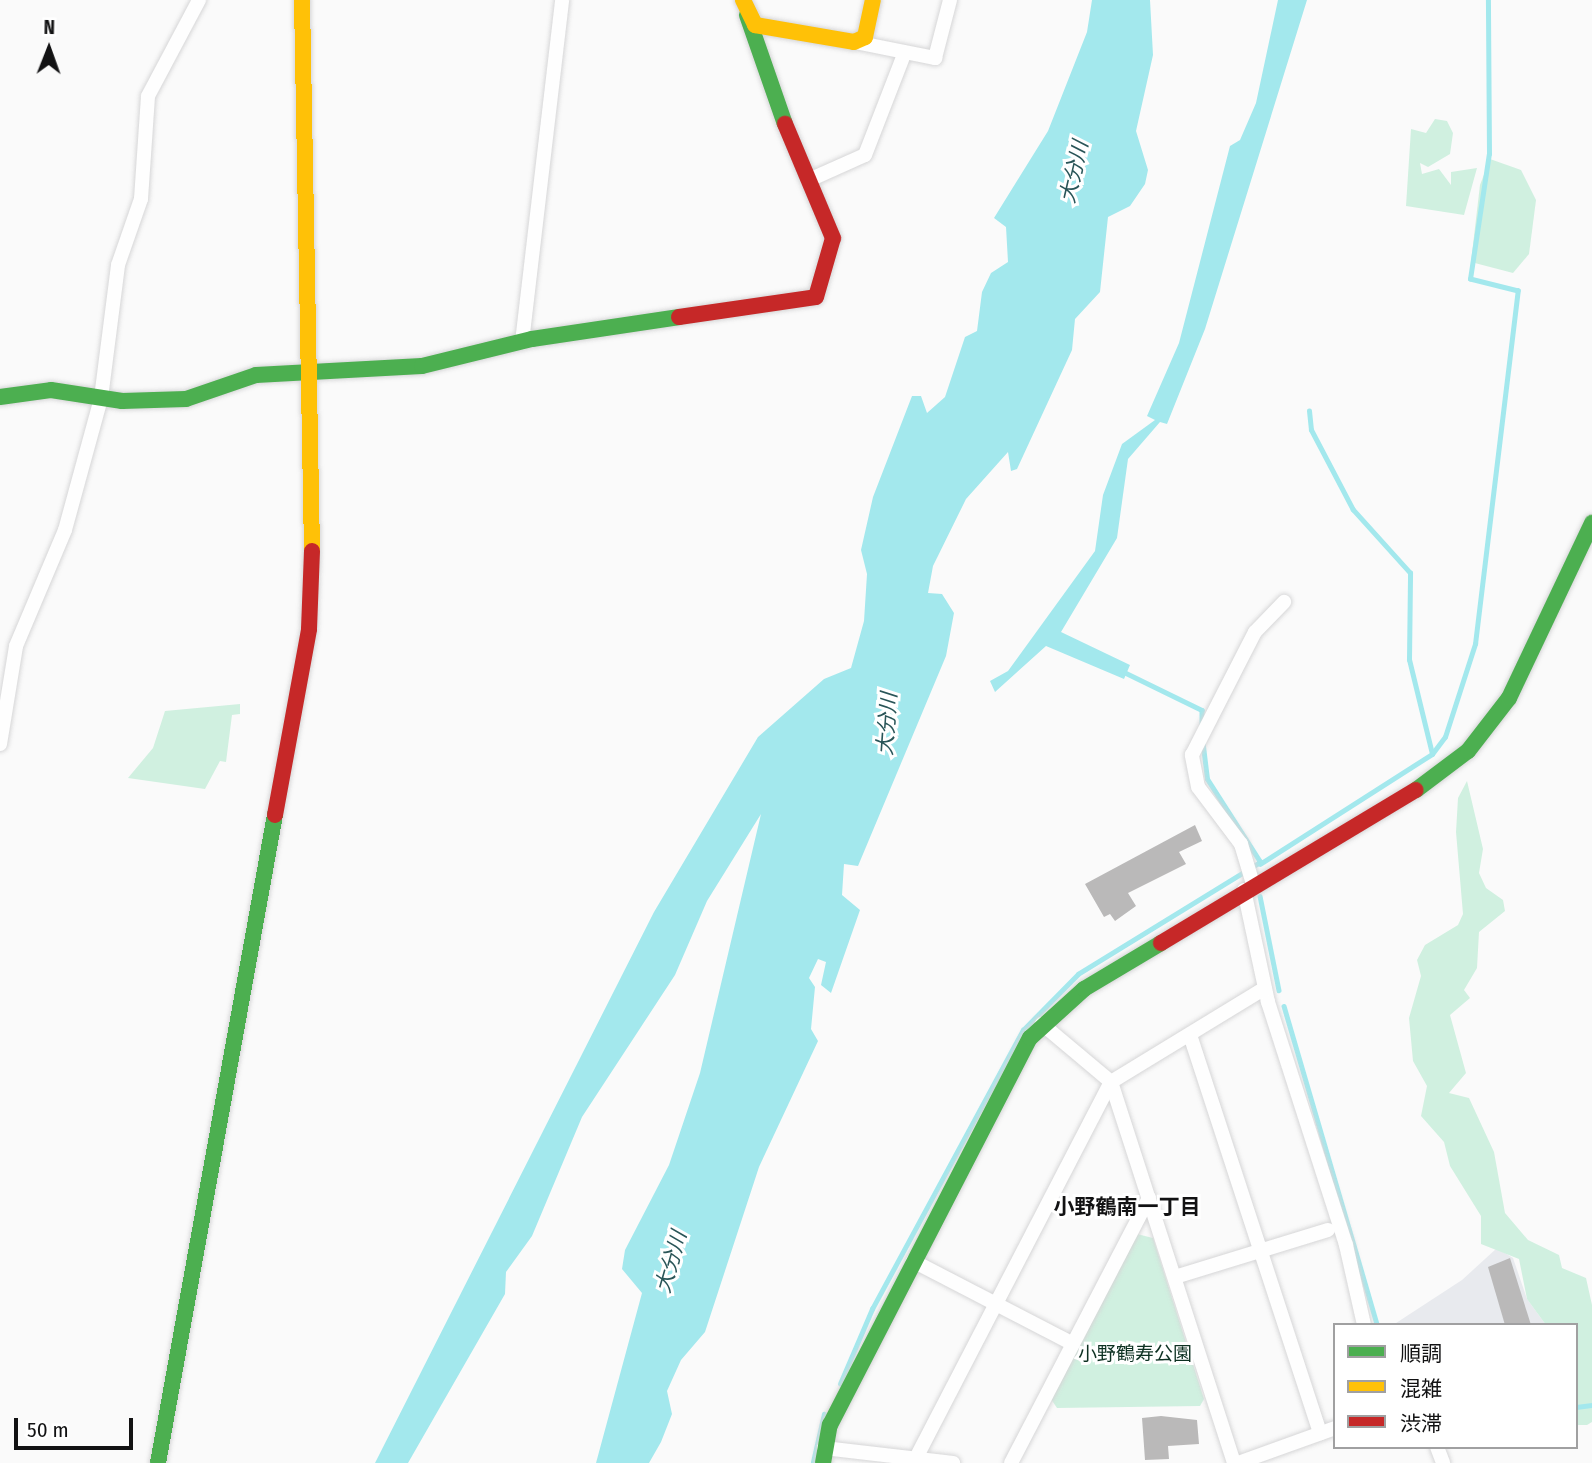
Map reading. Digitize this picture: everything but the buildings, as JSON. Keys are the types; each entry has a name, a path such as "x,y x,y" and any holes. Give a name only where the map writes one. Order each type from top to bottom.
{"street":[{"path":"0,744 16,646 65,530 101,398 117,273 141,199 148,96 199,0"},
{"path":"158,1463 304,680 316,532 302,0"},
{"path":"522,342 562,0"},
{"path":"854,41 865,37 873,0"},
{"path":"745,8 761,27 854,41 935,58 950,0"},
{"path":"0,397 51,390 101,398 186,399 256,375 422,366 522,342 816,297 834,244 758,60 745,8"},
{"path":"809,180 865,155 905,52"},
{"path":"953,1463 823,1455 913,1261 1010,1070 1042,1024 1073,996 1249,887 1422,787 1482,737 1520,677 1592,511"},
{"path":"1581,539 1592,523"},
{"path":"1284,602 1251,638 1192,755 1198,787 1241,844 1265,988 1346,1245 1364,1323"},
{"path":"922,1460 995,1303 1111,1082 1265,988"},
{"path":"1042,1024 1111,1082 1236,1463 1333,1428"},
{"path":"1190,1035 1320,1433"},
{"path":"1011,1463 1149,1198"},
{"path":"1175,1278 1328,1230"},
{"path":"913,1261 1073,1344"}],"shaded area":[{"path":"1497,1248 1513,1258 1527,1299 1545,1323 1396,1323 1462,1280"}],"green space":[{"path":"1435,119 1447,121 1453,133 1450,154 1428,167 1420,163 1422,174 1439,169 1451,185 1451,172 1477,168 1464,215 1406,206 1411,129 1426,133"},
{"path":"1490,159 1521,170 1536,200 1529,254 1513,273 1471,262 1480,185"},
{"path":"240,704 240,714 232,715 226,762 220,761 205,789 128,778 153,748 165,711"},
{"path":"1467,781 1483,849 1479,873 1486,888 1503,900 1505,911 1479,932 1477,968 1464,990 1470,998 1450,1015 1466,1073 1449,1093 1469,1098 1494,1152 1505,1213 1528,1240 1559,1255 1562,1268 1586,1278 1592,1305 1592,1422 1587,1425 1578,1425 1578,1323 1545,1323 1527,1299 1519,1259 1481,1244 1481,1216 1450,1166 1444,1142 1421,1116 1427,1086 1413,1061 1409,1018 1421,976 1417,960 1425,945 1458,925 1463,914 1456,832 1458,798"},
{"name":"小野鶴寿公園","path":"1137,1234 1153,1238 1204,1399 1200,1406 1057,1408 1051,1399"}],"water":[{"name":"大分川","path":"1092,0 1150,0 1153,55 1136,131 1148,170 1145,184 1130,206 1108,217 1100,292 1075,319 1072,350 1017,469 1011,471 1008,452 966,499 933,566 928,593 942,594 954,613 946,656 858,866 844,864 842,895 860,910 831,993 821,985 826,962 818,959 809,978 815,987 811,1029 818,1041 759,1167 705,1332 681,1360 667,1391 672,1414 661,1442 649,1463 596,1463 642,1293 622,1269 625,1250 669,1165 700,1073 761,814 707,901 675,975 582,1117 532,1236 506,1272 505,1294 408,1463 375,1463 654,912 758,737 824,679 851,668 864,621 867,574 861,550 873,497 912,396 921,396 927,413 945,397 965,337 977,331 982,292 991,273 1008,262 1006,227 994,218 1048,131 1087,32"},
{"path":"1278,0 1307,0 1205,329 1167,424 1160,422 1128,459 1117,538 1061,632 1130,665 1124,679 1046,646 995,692 990,681 1008,671 1095,551 1103,495 1122,444 1155,420 1147,416 1179,343 1230,146 1240,140 1256,103"}],"waterway":[{"path":"1432,754 1445,737 1475,644 1518,291 1470,279 1489,154 1488,0"},
{"path":"1260,864 1432,754 1409,660 1410,573 1353,510 1311,430 1309,411"},
{"path":"1122,671 1202,710 1202,725"},
{"path":"840,1384 872,1309 1023,1030 1078,974 1260,862 1207,779 1203,744"},
{"path":"1260,896 1279,990"},
{"path":"1284,1006 1376,1323"},
{"path":"1578,1407 1592,1405"},
{"path":"813,1462 824,1414"}],"traffic: fast":[{"path":"747,15 785,124"},
{"path":"0,397 51,390 122,401 186,399 256,375 422,366 532,339 679,317"},
{"path":"1416,790 1468,751 1509,698 1592,523"},
{"path":"158,1463 275,815"},
{"path":"823,1463 830,1425 1030,1038 1084,989 1161,943"}],"traffic: slow":[{"path":"302,0 312,551"},
{"path":"743,0 755,25 854,42 865,37 873,0"}],"traffic: jam":[{"path":"679,317 816,297 833,238 785,124"},
{"path":"275,815 309,629 312,551"},
{"path":"1161,943 1416,790"}],"district":[{"name":"小野鶴南一丁目","path":"1127,1207"}]}
